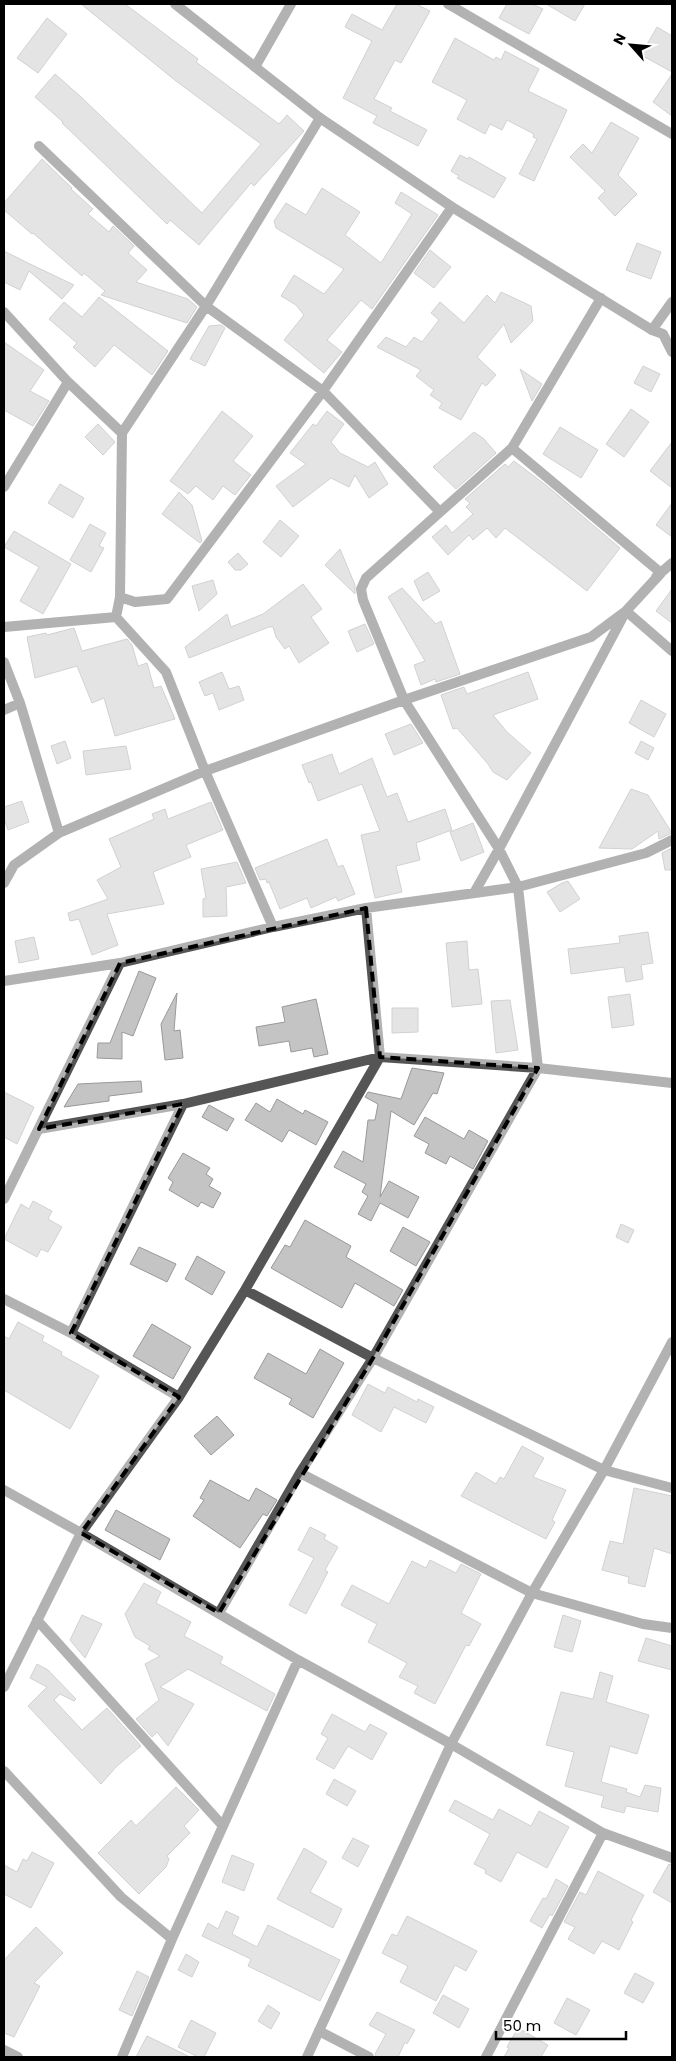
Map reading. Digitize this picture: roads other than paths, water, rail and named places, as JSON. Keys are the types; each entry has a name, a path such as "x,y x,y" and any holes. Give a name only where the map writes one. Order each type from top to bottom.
{"street":[{"path":"175,4 320,118 452,207 652,330 668,335 672,352"},
{"path":"255,67 291,4"},
{"path":"448,4 672,134"},
{"path":"116,617 120,597 122,433 206,306 320,118"},
{"path":"39,146 206,306 322,391 440,511"},
{"path":"120,597 135,602 167,599 322,391 452,207"},
{"path":"219,1613 300,1473 373,1358 538,1068 518,887 499,849 404,700 363,600 361,589 366,578 512,448 601,298"},
{"path":"652,330 672,302"},
{"path":"4,312 68,382 122,433"},
{"path":"4,487 68,382"},
{"path":"512,448 661,573"},
{"path":"591,637 672,563"},
{"path":"4,883 14,865 59,833 205,771 404,700 591,637 626,611 661,573"},
{"path":"626,611 672,651"},
{"path":"474,893 626,611"},
{"path":"4,627 116,617"},
{"path":"116,617 166,672 205,771 273,927"},
{"path":"4,662 20,704 59,833"},
{"path":"4,710 20,704"},
{"path":"4,981 120,963 273,927 366,908 518,887 646,853 672,840"},
{"path":"4,1687 81,1532 178,1397 245,1290 380,1057 366,908"},
{"path":"4,1199 120,963"},
{"path":"39,1130 183,1104 380,1057 538,1068 672,1083"},
{"path":"71,1333 183,1104"},
{"path":"245,1290 373,1358 604,1470 672,1488"},
{"path":"4,1299 71,1333 178,1397"},
{"path":"307,2057 451,1744 532,1593 604,1470 672,1342"},
{"path":"300,1473 532,1593 643,1624 672,1628"},
{"path":"4,1490 81,1532 298,1660 451,1744 603,1833 672,1858"},
{"path":"37,1620 223,1826"},
{"path":"122,2057 172,1939 298,1660"},
{"path":"4,1771 122,1897 172,1939"},
{"path":"486,2057 603,1833"},
{"path":"319,2031 369,2057"},
{"path":"4,2050 18,2057"}]}
